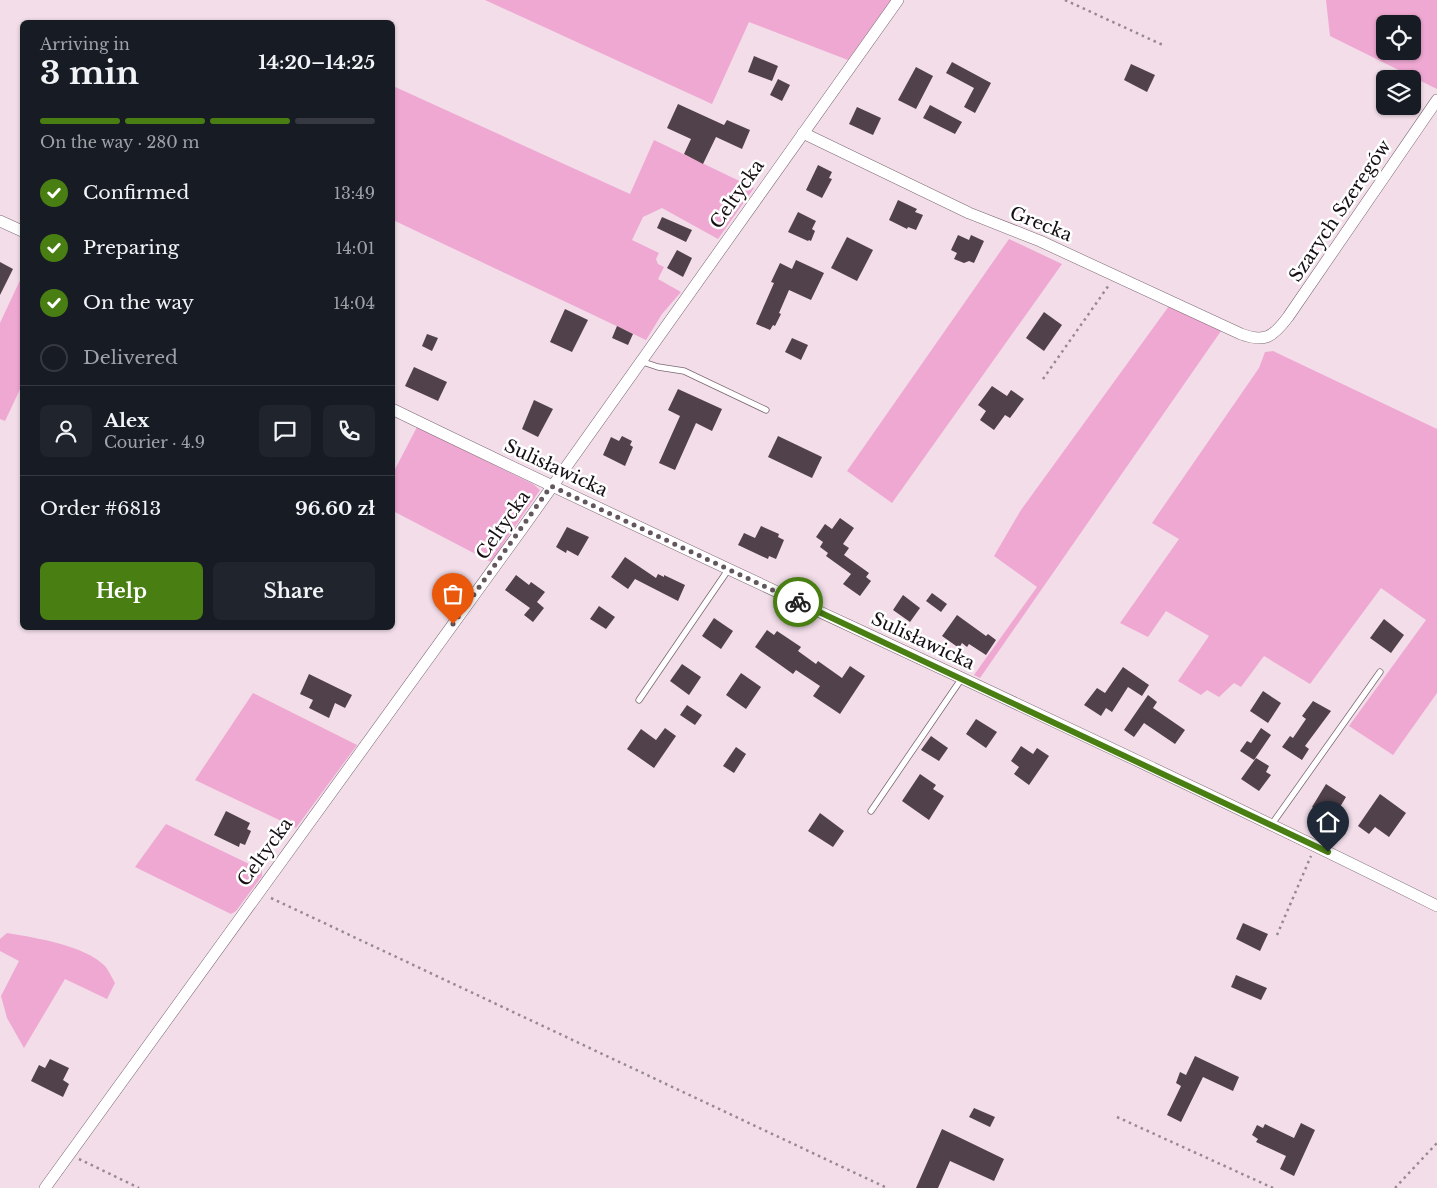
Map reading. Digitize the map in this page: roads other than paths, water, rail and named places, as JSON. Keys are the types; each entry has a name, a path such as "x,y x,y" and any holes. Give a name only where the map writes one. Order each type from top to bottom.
{"street":[{"name":"Celtycka","path":"45,1188 522,529 898,0"},
{"name":"Szarych Szeregów","path":"1268,337 1280,328 1288,318 1437,100"},
{"name":"Grecka","path":"803,133 970,213 1040,241 1241,334 1254,338 1268,337"},
{"path":"0,221 20,230"},
{"name":"Sulisławicka","path":"395,410 728,570 1272,824 1437,906"}],"lane":[{"path":"640,361 658,367 684,371 766,410"},
{"path":"639,700 728,570"},
{"path":"1272,824 1380,672"},
{"path":"871,811 962,678"}]}
